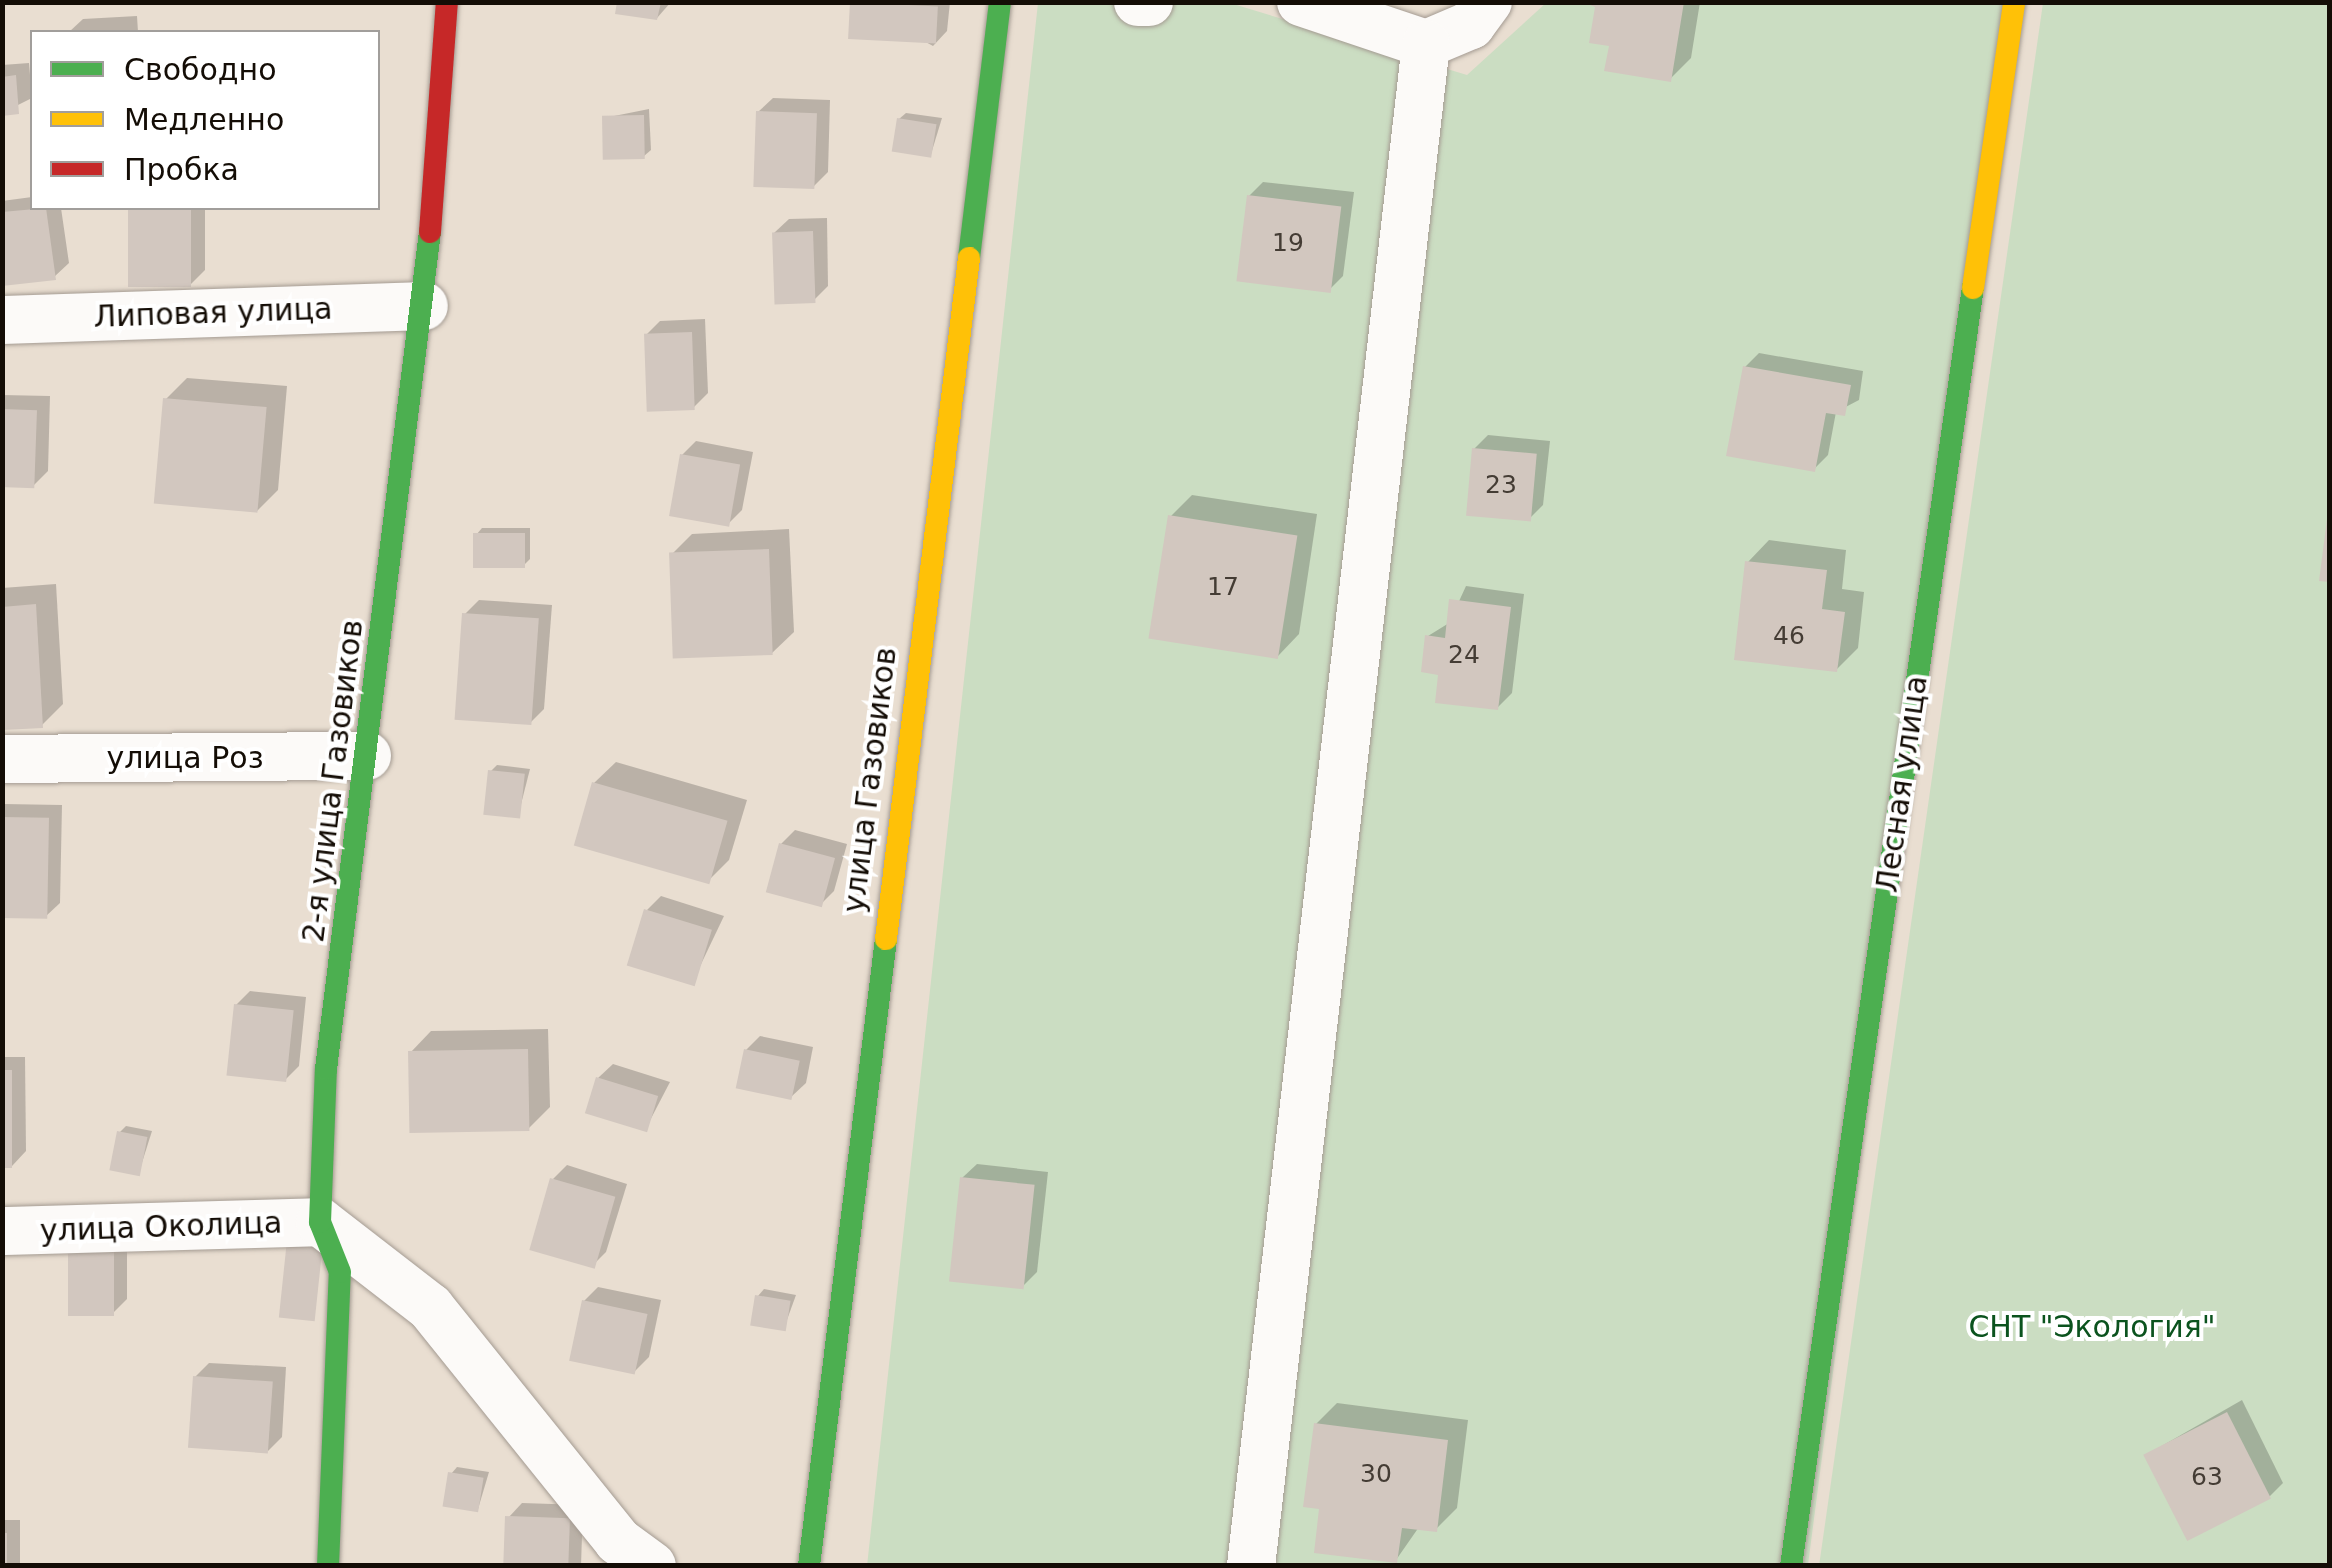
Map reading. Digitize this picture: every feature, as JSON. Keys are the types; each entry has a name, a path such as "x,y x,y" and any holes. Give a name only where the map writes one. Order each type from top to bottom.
{"street":[{"name":"2-я улица Газовиков","path":"328,1566 340,1272 320,1222 326,1070 424,306 448,2"},
{"name":"улица Газовиков","path":"809,1566 1000,2"},
{"path":"1138,2 1149,2"},
{"path":"1301,2 1426,44 1471,26 1488,2"},
{"name":"Лесная улица","path":"1791,1566 2014,2"},
{"path":"1250,1566 1426,44"},
{"name":"Липовая улица","path":"2,320 424,306"},
{"name":"улица Роз","path":"2,759 367,756"},
{"path":"320,1222 430,1307 618,1541 652,1566"},
{"name":"улица Околица","path":"2,1231 320,1222"}],"green space":[{"path":"1038,3 1230,3 1467,75 1546,3 2011,3 1808,1565 867,1566"},
{"name":"СНТ \"Экология\"","path":"2043,3 2329,3 2329,1565 1819,1566"}],"building":[{"path":"617,2 661,2 657,20 615,14"},
{"path":"850,2 938,7 936,44 848,39"},
{"path":"1583,2 1684,2 1671,82 1604,71 1609,46 1589,43 1595,7"},
{"path":"16,75 19,114 2,116 2,77"},
{"path":"756,111 817,113 814,189 753,187"},
{"path":"644,115 645,159 603,160 602,116"},
{"path":"897,118 937,124 931,158 892,152"},
{"path":"1247,195 1341,207 1331,293 1236,281"},
{"path":"46,210 56,280 2,286 2,212"},
{"path":"128,210 191,210 191,287 128,287"},
{"path":"813,231 816,303 775,304 772,232"},
{"path":"692,332 695,410 647,412 644,334"},
{"path":"1743,366 1851,385 1845,416 1826,413 1815,472 1726,456"},
{"path":"163,398 267,407 257,513 154,504"},
{"path":"2,409 37,410 34,488 2,487"},
{"path":"1472,448 1537,454 1531,521 1466,516"},
{"path":"680,454 740,465 729,527 669,516"},
{"path":"1168,515 1297,535 1278,659 1148,638"},
{"path":"2330,519 2330,582 2319,581"},
{"path":"473,533 525,533 525,568 473,568"},
{"path":"769,549 773,655 673,658 669,552"},
{"path":"1745,561 1827,570 1822,609 1845,612 1837,672 1734,660"},
{"path":"1449,599 1511,607 1498,710 1435,703 1438,675 1421,672 1425,635 1445,638"},
{"path":"36,604 43,728 2,730 2,607"},
{"path":"462,613 539,618 531,725 455,720"},
{"path":"488,770 525,774 520,819 483,815"},
{"path":"592,782 728,821 709,884 574,845"},
{"path":"2,817 49,818 47,919 2,918"},
{"path":"779,843 835,858 822,907 766,892"},
{"path":"644,909 712,930 695,986 627,965"},
{"path":"234,1004 294,1010 286,1082 226,1076"},
{"path":"528,1049 529,1131 409,1133 408,1051"},
{"path":"744,1049 800,1061 791,1100 736,1088"},
{"path":"2,1070 12,1070 12,1168 2,1168"},
{"path":"596,1077 658,1096 647,1132 585,1113"},
{"path":"117,1131 147,1137 140,1176 109,1170"},
{"path":"960,1177 1035,1185 1024,1289 949,1281"},
{"path":"550,1178 615,1197 595,1269 529,1250"},
{"path":"287,1240 323,1244 315,1321 279,1318"},
{"path":"68,1249 114,1249 114,1316 68,1316"},
{"path":"755,1295 791,1301 786,1331 750,1326"},
{"path":"582,1300 648,1314 635,1375 569,1361"},
{"path":"193,1376 273,1382 268,1453 188,1448"},
{"path":"2227,1412 2271,1498 2187,1541 2143,1455"},
{"path":"1314,1423 1448,1440 1437,1532 1402,1528 1397,1563 1314,1553 1319,1509 1303,1507"},
{"path":"448,1472 484,1478 478,1512 443,1507"},
{"path":"505,1516 570,1518 568,1566 503,1566"},
{"path":"2,1533 7,1533 7,1566 2,1566"}],"traffic: fast":[{"path":"969,258 1000,2"},
{"path":"328,1566 340,1272 320,1222 326,1069 430,232"},
{"path":"1791,1566 1973,288"},
{"path":"809,1566 886,939"}],"traffic: slow":[{"path":"1973,288 2014,2"},
{"path":"886,939 969,258"}],"traffic: jam":[{"path":"430,232 447,2"}]}
